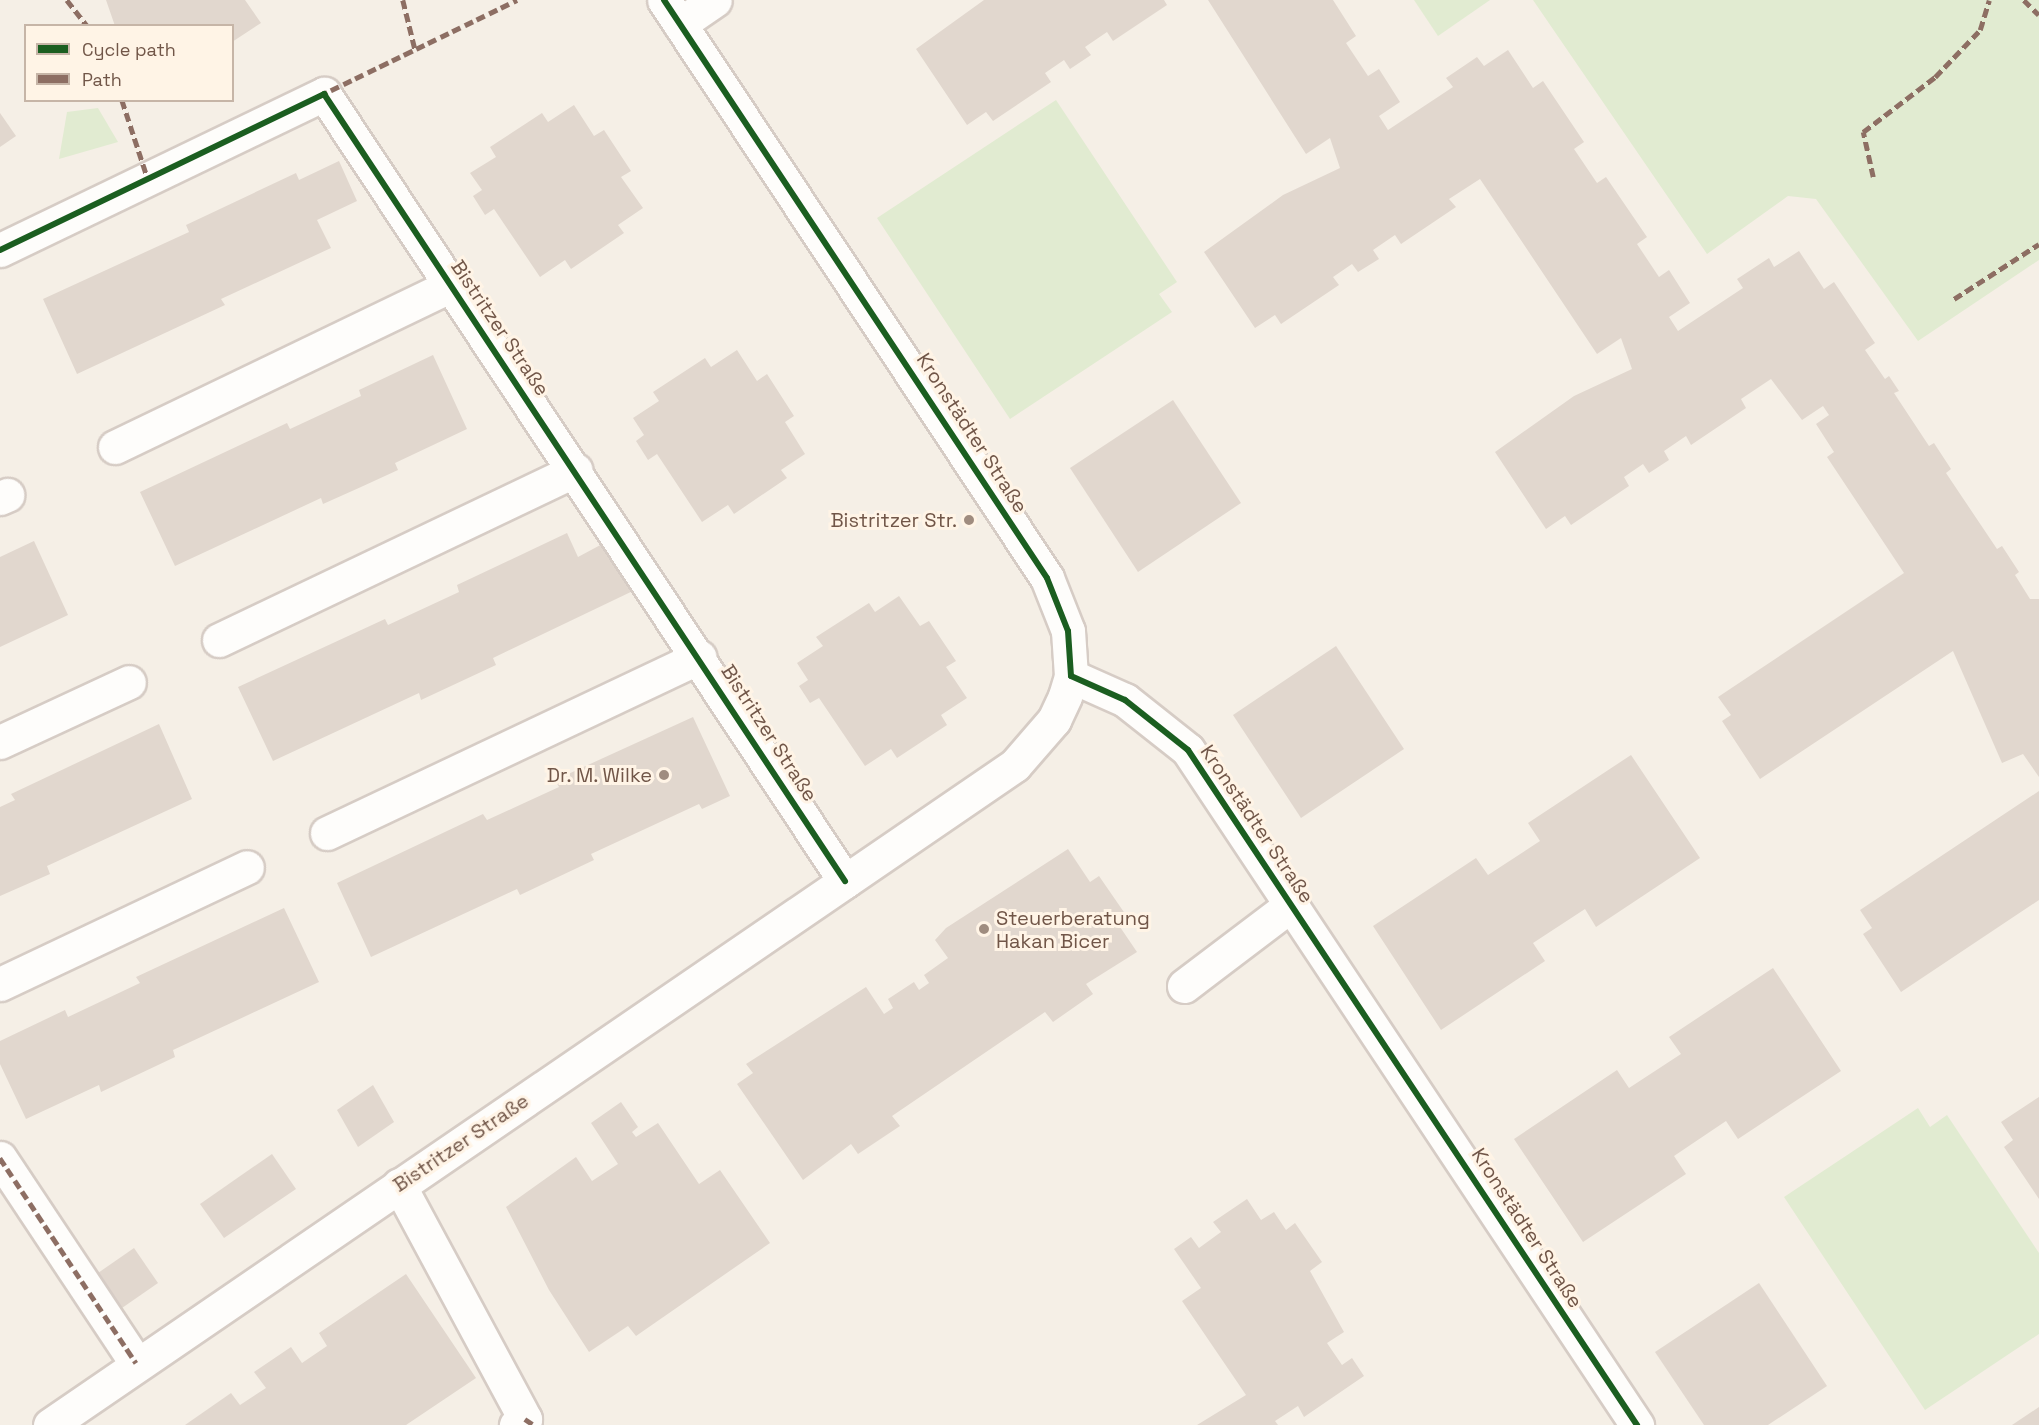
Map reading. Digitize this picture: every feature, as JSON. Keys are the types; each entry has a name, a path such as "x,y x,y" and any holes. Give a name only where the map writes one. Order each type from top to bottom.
{"street":[{"path":"672,12 715,0"},
{"name":"Kronstädter Straße","path":"672,12 1047,578 1068,631 1071,676 1125,700 1188,750 1637,1425"},
{"name":"Bistritzer Straße","path":"0,250 324,94 576,470 845,881"},
{"path":"115,447 452,285"},
{"path":"219,640 576,470"},
{"path":"327,832 699,657"},
{"name":"Bistritzer Straße","path":"50,1425 136,1363 1015,765 1054,720 1071,676"},
{"path":"0,742 129,682"},
{"path":"0,984 247,867"},
{"path":"1184,986 1292,904"},
{"path":"0,1158 136,1363"},
{"path":"399,1185 525,1419 516,1425"}],"green space":[{"path":"1414,0 1490,0 1438,36"},
{"path":"1533,0 2039,0 2039,260 1918,341 1816,199 1788,196 1707,254"},
{"path":"1056,100 1177,282 1159,294 1172,312 1010,419 877,218"},
{"path":"98,108 118,142 59,159 67,112"},
{"path":"1918,1108 1930,1127 1947,1115 2039,1253 2039,1334 1925,1410 1784,1197"}],"building":[{"path":"106,0 245,0 261,23 234,41 234,24 114,24"},
{"path":"984,0 1164,0 1167,5 1113,41 1107,32 1085,47 1091,55 1070,69 1064,60 1045,73 1051,82 993,121 986,112 967,125 916,49"},
{"path":"1208,0 1333,0 1356,36 1346,43 1368,76 1379,69 1400,102 1379,116 1388,130 1453,87 1446,78 1477,57 1484,66 1508,50 1533,88 1543,81 1584,142 1574,149 1597,183 1606,177 1647,237 1637,244 1659,277 1669,270 1690,303 1669,317 1678,331 1743,288 1737,279 1769,258 1774,267 1799,251 1824,289 1834,282 1875,343 1865,350 1885,379 1889,376 1899,391 1894,393 1929,446 1934,443 1951,469 1946,473 1997,549 2002,546 2019,572 2015,575 2030,599 2039,599 2039,777 2023,754 2002,763 1953,651 1760,779 1722,721 1731,715 1718,697 1904,573 1827,457 1834,452 1816,424 1829,415 1823,406 1802,420 1771,379 1741,399 1746,408 1691,445 1686,436 1664,451 1669,460 1649,473 1643,464 1624,477 1629,486 1571,525 1565,516 1546,529 1495,452 1574,396 1632,369 1621,338 1597,354 1480,179 1449,199 1456,207 1401,244 1395,235 1373,250 1379,259 1358,272 1352,264 1333,277 1339,285 1281,324 1275,315 1255,328 1204,252 1283,195 1340,168 1330,138 1306,154"},
{"path":"574,105 594,136 604,130 631,171 621,177 643,208 618,225 624,233 571,269 565,260 540,277 494,209 485,215 473,196 482,190 470,173 496,157 490,147 542,113 548,122"},
{"path":"0,113 16,136 0,147"},
{"path":"339,161 357,201 317,220 331,248 221,299 225,305 77,374 43,299 189,232 186,225 296,173 299,180"},
{"path":"737,350 757,381 767,374 794,416 785,422 805,454 781,470 787,478 734,514 728,505 702,522 657,454 648,460 636,441 644,435 633,418 659,401 653,392 705,358 711,367"},
{"path":"433,355 467,429 395,463 398,470 323,504 321,498 175,566 140,492 287,423 290,429 361,396 359,390"},
{"path":"1173,400 1241,503 1138,572 1070,468"},
{"path":"567,533 578,557 606,542 637,589 493,658 496,665 421,700 419,693 273,761 238,687 385,619 388,625 459,592 457,585"},
{"path":"34,541 68,615 0,647 0,557"},
{"path":"899,596 920,626 929,621 956,661 946,667 967,698 941,715 947,725 897,758 891,749 865,766 819,698 810,703 799,686 808,680 797,663 823,646 816,637 869,603 875,612"},
{"path":"1336,646 1404,749 1301,818 1233,715"},
{"path":"693,717 730,796 702,809 699,804 591,854 594,860 520,895 517,889 371,957 337,883 483,814 487,820 559,787 555,780"},
{"path":"159,724 192,799 47,866 50,874 0,896 0,807 15,800 11,794"},
{"path":"1631,755 1700,858 1596,927 1585,909 1533,943 1545,961 1441,1030 1373,926 1476,858 1488,875 1540,841 1528,823"},
{"path":"2039,791 2039,900 1901,992 1863,934 1872,928 1860,910"},
{"path":"1068,849 1090,882 1099,876 1128,918 1118,924 1137,952 1086,984 1093,994 1053,1022 1045,1012 892,1116 900,1126 858,1154 851,1144 803,1180 737,1084 753,1073 746,1064 866,987 884,1014 893,1008 888,999 914,982 919,990 929,983 924,975 948,958 935,940 946,928"},
{"path":"284,908 319,982 173,1050 175,1057 101,1092 99,1085 26,1119 0,1064 0,1041 65,1010 68,1017 140,983 136,977"},
{"path":"1773,968 1841,1071 1738,1139 1726,1121 1674,1156 1686,1174 1583,1242 1514,1139 1617,1070 1629,1088 1681,1054 1669,1037"},
{"path":"373,1085 394,1122 358,1147 337,1110"},
{"path":"2039,1097 2039,1199 2004,1147 2013,1140 2001,1122"},
{"path":"621,1102 638,1127 632,1132 636,1137 658,1123 699,1184 720,1170 770,1243 636,1336 628,1326 589,1352 549,1290 506,1207 576,1157 592,1181 618,1164 591,1123"},
{"path":"272,1154 296,1189 224,1238 200,1204"},
{"path":"1247,1199 1261,1220 1274,1212 1286,1230 1295,1223 1322,1262 1310,1271 1344,1332 1327,1343 1342,1365 1352,1358 1364,1376 1304,1417 1298,1406 1275,1421 1278,1425 1197,1425 1246,1395 1182,1301 1201,1288 1174,1249 1191,1237 1199,1248 1221,1232 1213,1222"},
{"path":"134,1248 158,1283 122,1308 98,1273"},
{"path":"406,1274 476,1378 406,1425 185,1425 231,1393 240,1405 266,1388 254,1372 291,1347 302,1363 327,1346 319,1333"},
{"path":"1759,1283 1827,1386 1768,1425 1704,1425 1655,1352"},
{"path":"2039,1407 2039,1425 2012,1425"}],"marked path":[{"path":"67,0 85,24"},
{"path":"403,0 415,49"},
{"path":"319,96 517,0"},
{"path":"1873,177 1863,132 1935,77 1980,30 1989,0"},
{"path":"2024,0 2039,15"},
{"path":"123,102 148,179"},
{"path":"1954,299 2039,244"},
{"path":"0,1158 136,1363"},
{"path":"525,1419 534,1425"}],"cycle path":[{"path":"664,0 1047,578 1068,631 1071,676 1125,700 1188,750 1637,1425"},
{"path":"0,250 324,94 845,881"}],"place":[{"name":"Bistritzer Str.","path":"969,520"},
{"name":"Dr. M. Wilke","path":"664,775"},
{"name":"Steuerberatung Hakan Bicer","path":"984,929"}]}
